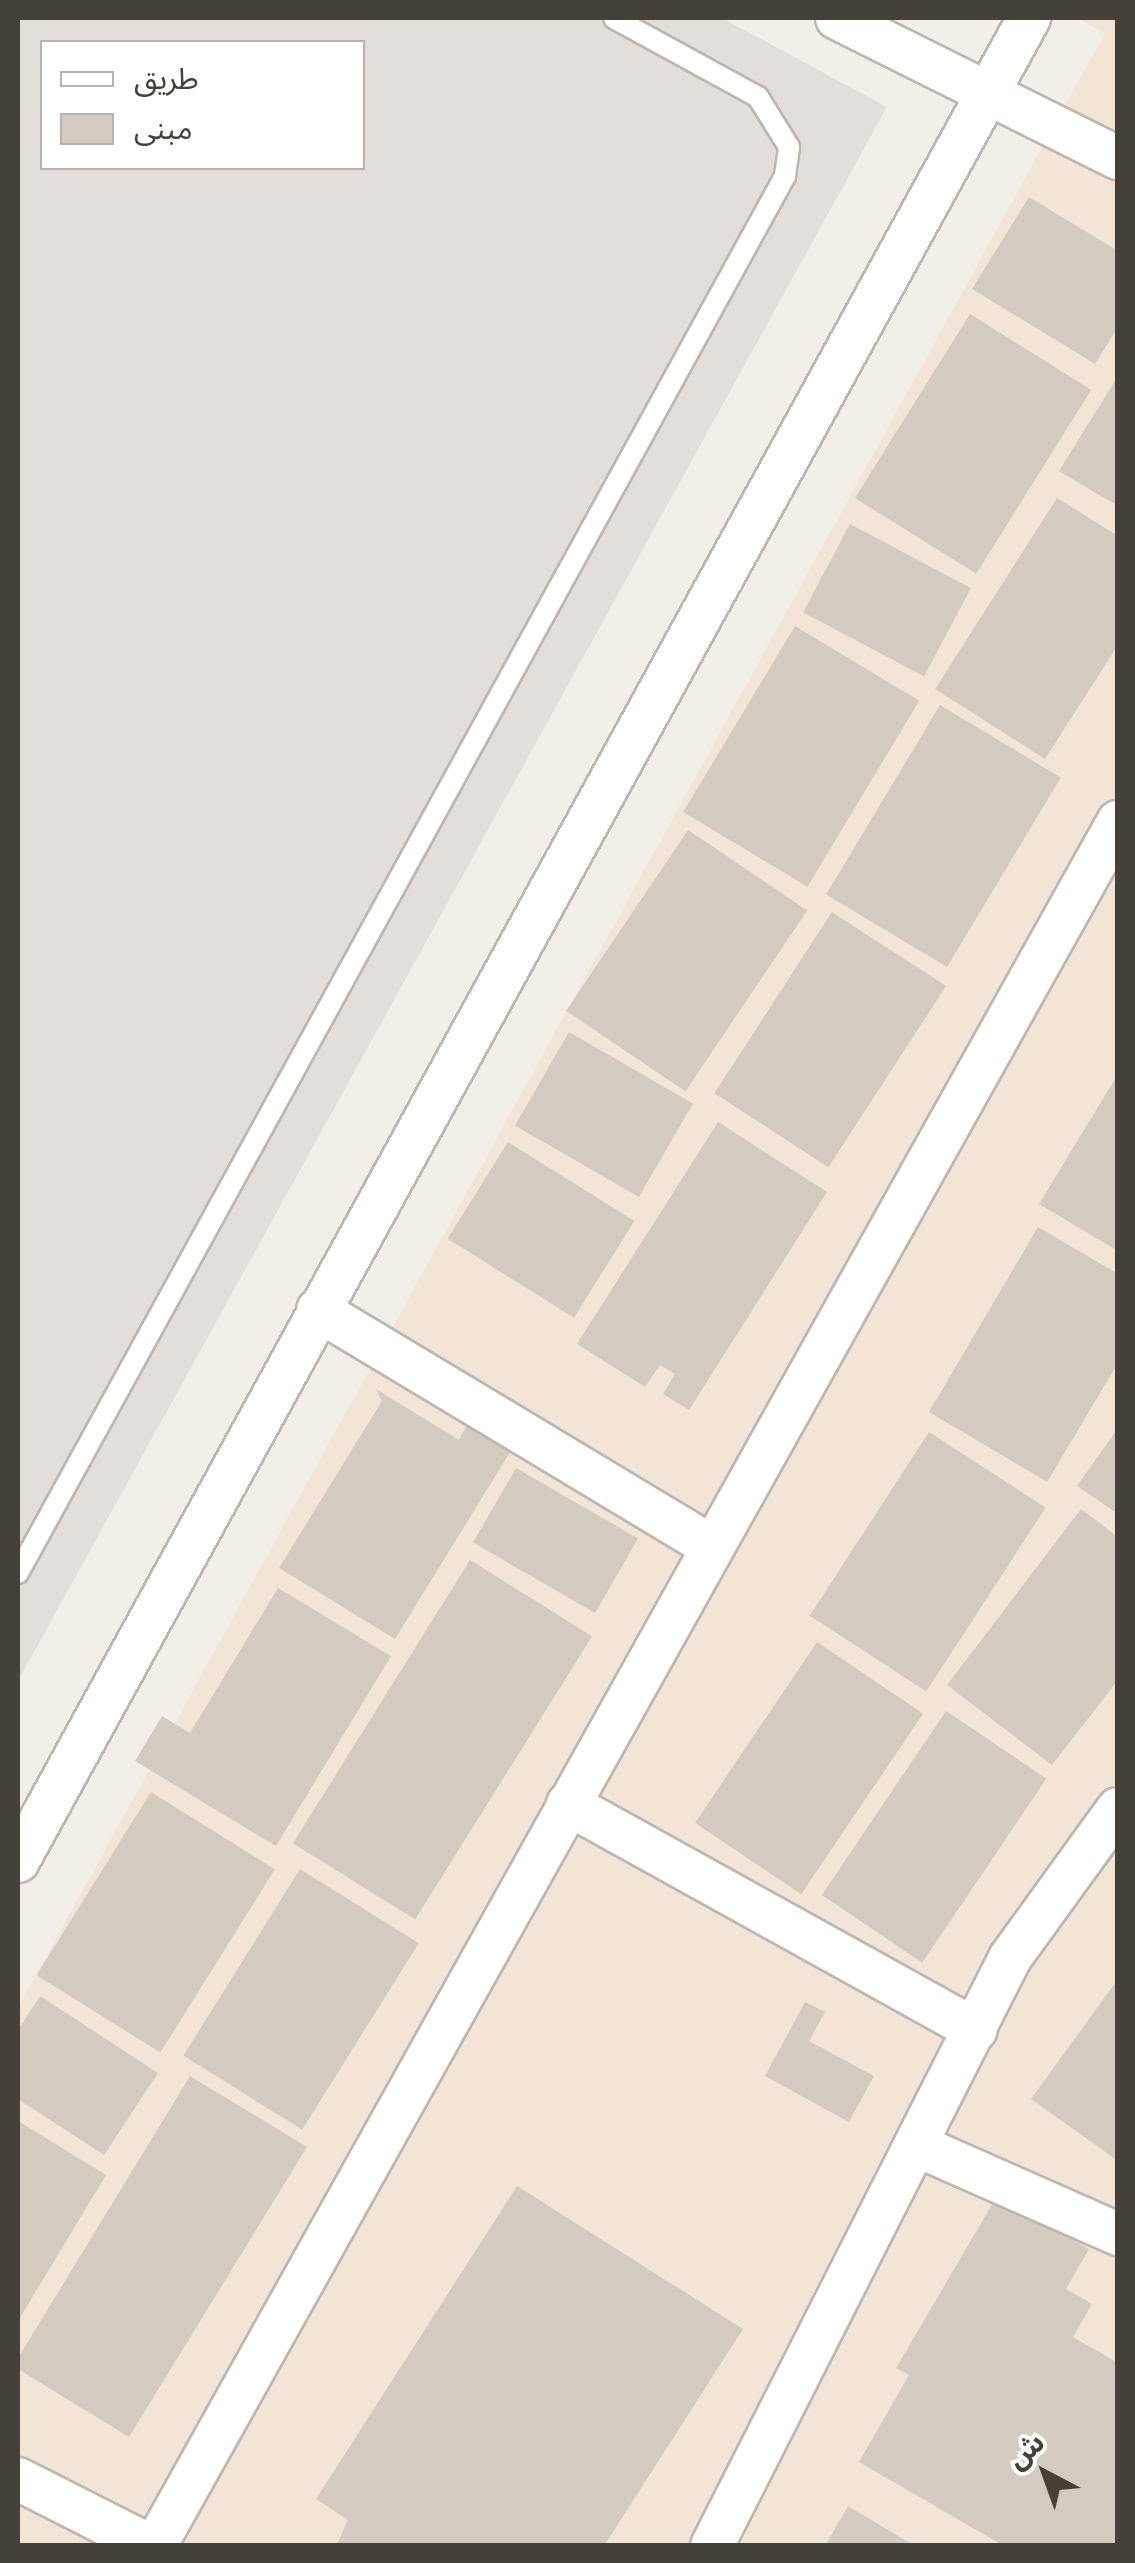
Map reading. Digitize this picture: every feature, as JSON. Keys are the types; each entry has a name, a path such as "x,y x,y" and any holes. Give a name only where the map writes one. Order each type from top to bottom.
{"street":[{"path":"837,18 1118,158"},
{"path":"18,1861 1029,18"},
{"path":"18,2479 153,2546 1118,822"},
{"path":"318,1310 712,1547"},
{"path":"568,1804 974,2030"},
{"path":"712,2546 1010,1958 1118,1809"},
{"path":"916,2145 1118,2234"}],"lane":[{"path":"18,1573 785,176 789,147 758,97 614,18"}],"shaded area":[{"path":"18,18 722,18 887,107 18,1681"},
{"path":"1076,18 1117,18 1117,2545 18,2546 18,2008 1105,33"}],"building":[{"path":"1029,197 1118,251 1118,327 1095,364 972,289"},
{"path":"970,314 1091,390 976,574 855,498"},
{"path":"1118,376 1118,506 1059,471"},
{"path":"1057,498 1118,536 1118,645 1045,759 935,689"},
{"path":"850,524 971,588 924,677 803,612"},
{"path":"795,626 919,701 808,887 683,812"},
{"path":"940,705 1061,778 947,967 826,894"},
{"path":"688,830 807,911 685,1091 566,1011"},
{"path":"832,912 946,986 828,1167 714,1093"},
{"path":"569,1032 693,1104 639,1197 515,1126"},
{"path":"1118,1074 1118,1251 1039,1204"},
{"path":"718,1122 827,1192 689,1410 663,1394 675,1374 660,1365 645,1387 577,1344"},
{"path":"508,1142 634,1221 574,1318 448,1239"},
{"path":"1038,1227 1118,1274 1118,1363 1047,1482 929,1412"},
{"path":"376,1389 459,1440 468,1423 512,1449 395,1639 279,1568 382,1401"},
{"path":"1118,1428 1118,1514 1077,1486"},
{"path":"929,1432 1046,1508 926,1691 810,1616"},
{"path":"516,1468 638,1538 595,1613 473,1542"},
{"path":"1081,1509 1118,1537 1118,1680 1052,1765 947,1685"},
{"path":"470,1560 592,1636 415,1920 293,1843"},
{"path":"278,1588 391,1656 276,1846 135,1761 162,1716 190,1733"},
{"path":"817,1642 923,1714 801,1894 695,1823"},
{"path":"946,1711 1046,1779 922,1963 822,1895"},
{"path":"151,1792 275,1869 160,2053 37,1975"},
{"path":"300,1869 419,1943 302,2130 183,2056"},
{"path":"1118,1979 1118,2161 1031,2099"},
{"path":"40,1996 158,2073 104,2155 18,2099 18,2030"},
{"path":"805,2002 825,2012 809,2041 874,2076 849,2122 765,2076"},
{"path":"190,2076 307,2147 129,2437 18,2369 18,2358"},
{"path":"18,2121 106,2175 18,2321"},
{"path":"517,2186 743,2329 604,2546 336,2546 348,2520 316,2499"},
{"path":"997,2196 1089,2249 1066,2289 1092,2304 1073,2337 1118,2363 1118,2546 1004,2546 859,2462 909,2375 896,2368"},
{"path":"848,2506 915,2546 825,2546"}]}
